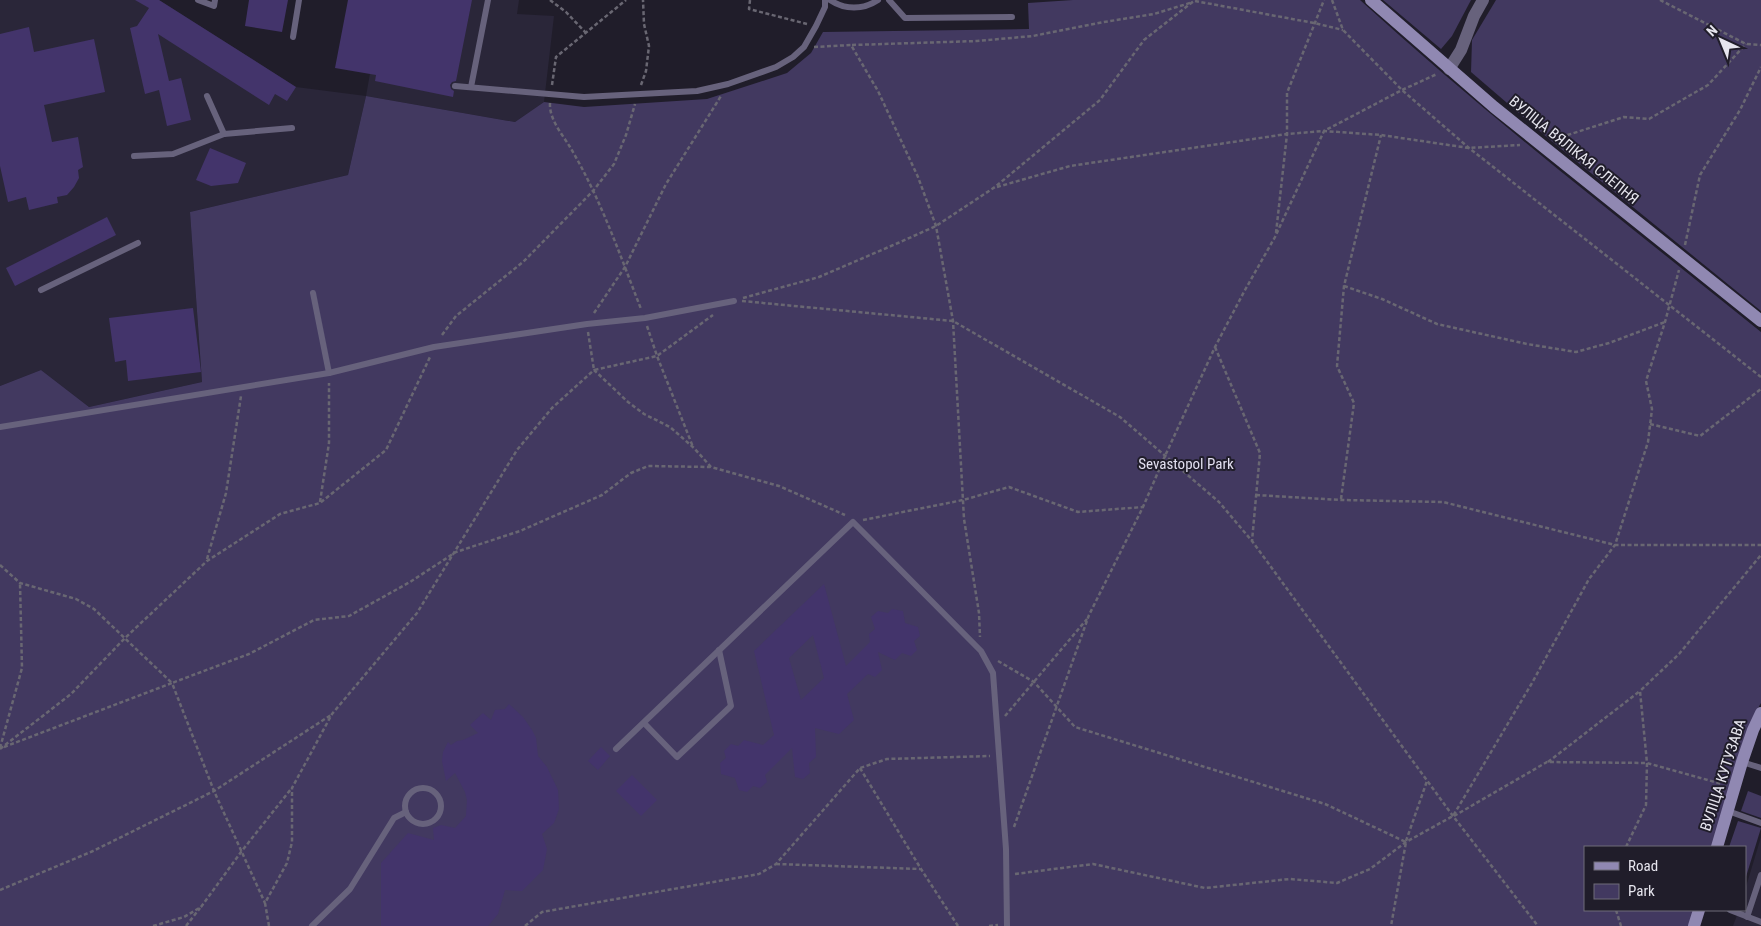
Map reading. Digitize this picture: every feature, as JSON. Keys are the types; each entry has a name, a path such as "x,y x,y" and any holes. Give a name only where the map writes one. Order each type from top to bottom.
{"street":[{"name":"ВУЛІЦА ВЯЛІКАЯ СЛЕПНЯ","path":"1371,0 1449,69 1761,321"},
{"path":"1449,69 1461,50 1474,16 1483,0"},
{"name":"ВУЛІЦА КУТУЗАВА","path":"1717,846 1742,762 1761,713"},
{"path":"1694,926 1699,911"}],"lane":[{"path":"198,0 214,6 215,0"},
{"path":"293,38 299,0"},
{"path":"471,88 488,0"},
{"path":"456,86 584,97 697,91 728,84 776,67 793,57 804,47 816,26 825,7 825,0"},
{"path":"830,0 838,6 858,8 871,5 878,0"},
{"path":"889,0 905,18 1012,16"},
{"path":"207,96 224,134"},
{"path":"134,156 172,154 224,134 292,128"},
{"path":"40,290 138,244"},
{"path":"313,293 329,373"},
{"path":"0,426 329,373 434,347 587,324 645,318 734,300"},
{"path":"616,749 853,522 981,651 993,673 1006,849 1008,926"},
{"path":"644,723 677,757 731,706 720,650"},
{"path":"1742,762 1761,768"},
{"path":"419,788 430,789 439,796 441,801 440,814 437,819 425,825 413,822 406,812 406,800 413,791 419,788"},
{"path":"1728,811 1761,823"},
{"path":"312,926 350,889 394,818 406,812"},
{"path":"1747,917 1761,875"},
{"path":"1732,911 1761,922"}],"path":[{"path":"550,0 566,12 586,33"},
{"path":"593,191 549,113 556,58 626,0"},
{"path":"0,749 71,694 125,638 207,560 280,514 320,504 386,450 434,347 456,316 523,262 593,191 614,164 626,135 646,71 649,46 643,0"},
{"path":"750,0 750,8 816,26"},
{"path":"186,926 292,788 332,714 417,612 456,552 517,450 552,408 594,370 657,356 734,300 819,277 936,226 996,187 1100,100 1144,40 1195,0"},
{"path":"804,47 977,41 1033,36 1154,14 1195,0 1343,30"},
{"path":"1275,237 1287,134 1287,93 1324,0"},
{"path":"1332,0 1343,30 1402,90 1469,148 1761,377"},
{"path":"1660,0 1746,44 1761,45"},
{"path":"996,187 1070,166 1287,134 1324,131 1381,135 1469,148 1541,143 1624,117 1649,119 1708,85 1746,44"},
{"path":"852,45 878,91 918,177 936,226 953,321 964,519 979,613 981,651 1034,682 1075,727 1325,804 1406,842"},
{"path":"1453,816 1532,683 1589,579 1614,545 1648,442 1652,409 1646,381 1670,305 1700,175 1740,110 1761,67"},
{"path":"1006,849 1089,616 1143,507 1164,456 1215,347 1244,290 1275,237 1324,131 1402,90 1449,69"},
{"path":"711,467 694,448 670,427 644,414 628,402 594,370 587,324 625,267 666,184 728,84"},
{"path":"1341,500 1354,403 1337,366 1344,286 1381,135"},
{"path":"1344,286 1382,299 1438,324 1527,344 1576,352 1609,343 1665,322"},
{"path":"734,300 953,321 1120,417 1220,502 1252,541 1453,816 1538,926"},
{"path":"1215,347 1260,453 1252,541"},
{"path":"320,504 329,443 329,373"},
{"path":"207,560 226,493 242,387"},
{"path":"1650,424 1700,436 1761,389"},
{"path":"0,749 249,654 314,620 349,616 410,582 456,552 520,531 602,495 631,473 648,466 711,467 779,486 848,516 853,522 963,500 1009,488 1078,512 1143,507"},
{"path":"1256,494 1341,500 1443,502 1614,545 1761,545"},
{"path":"1007,875 1093,864 1206,888 1290,879 1337,883 1370,869 1406,842 1547,762 1640,691 1679,654 1761,555"},
{"path":"1757,560 1761,563"},
{"path":"0,565 20,584 76,599 94,609 172,683 214,791 265,902 269,926"},
{"path":"0,749 22,668 20,584"},
{"path":"997,726 1089,616"},
{"path":"1626,846 1646,805 1647,763 1640,691"},
{"path":"0,890 93,851 214,791 332,714"},
{"path":"525,926 542,912 759,874 776,864 860,768 887,759 999,756"},
{"path":"1547,762 1647,763 1735,787"},
{"path":"860,768 920,869 958,926"},
{"path":"1391,926 1406,842 1428,781"},
{"path":"265,902 287,862 292,842 292,788"},
{"path":"776,864 920,869"},
{"path":"153,926 184,918 201,907"},
{"path":"1616,911 1621,926"}],"shaded area":[{"path":"0,0 159,0 296,87 366,96 348,175 190,212 202,382 89,407 41,370 0,386"},
{"path":"383,0 519,0 517,14 554,16 544,102 515,122 366,96"},
{"path":"1761,837 1761,926 1733,926 1739,911 1746,911 1746,887"}],"green space":[{"name":"Sevastopol Park","path":"1073,0 1360,0 1508,128 1761,332 1761,703 1754,715 1713,846 1584,846 1584,911 1694,911 1689,926 0,926 0,386 41,370 89,407 202,382 190,212 348,175 366,96 515,122 544,102 584,107 707,99 787,73 811,53 823,32 1029,29 1028,3"},
{"path":"1383,0 1471,0 1452,36 1441,49"},
{"path":"1496,0 1761,0 1761,311 1549,139 1471,72 1472,40"},
{"path":"1748,791 1761,796 1761,818 1741,811"},
{"path":"1738,821 1761,828 1746,877 1746,846 1729,846"}],"building":[{"path":"135,0 159,0 296,87 287,101 275,94 269,105 158,34 169,81 181,78 191,120 167,126 159,90 145,94 130,28 137,26 149,8"},
{"path":"249,0 288,0 282,32 245,26"},
{"path":"348,0 472,0 456,81 450,85 454,91 453,97 375,81 376,75 335,68"},
{"path":"29,27 34,52 94,39 105,92 44,105 52,142 78,137 83,167 78,170 79,178 74,187 67,195 57,197 58,203 29,210 26,197 8,202 0,166 0,34"},
{"path":"210,148 246,163 238,183 211,186 196,180"},
{"path":"107,217 116,235 15,286 6,268"},
{"path":"193,308 201,372 128,381 126,360 115,362 109,318"},
{"path":"824,584 846,666 870,642 869,634 875,629 871,617 878,611 888,613 892,609 903,611 905,623 918,627 920,636 914,641 917,650 911,656 902,653 895,660 878,652 882,670 875,677 868,674 847,694 854,720 839,734 815,728 816,757 809,763 810,773 803,779 795,777 792,748 765,775 767,782 760,788 753,786 747,792 739,790 735,778 721,774 720,763 726,758 724,751 731,744 738,746 744,740 763,745 774,735 754,651","holes":["813,635 824,678 801,700 789,658"]},
{"path":"509,704 523,717 532,730 536,738 538,756 547,767 558,790 559,809 554,823 542,834 547,849 543,870 522,891 505,890 498,914 488,926 381,926 381,863 408,833 434,840 433,828 441,825 455,828 466,816 467,800 465,792 455,773 446,781 442,761 443,752 448,742 451,745 478,733 470,725 483,713 491,720 495,710 505,709"},
{"path":"601,747 610,756 598,770 588,761"},
{"path":"632,775 657,800 641,816 616,791"}]}
